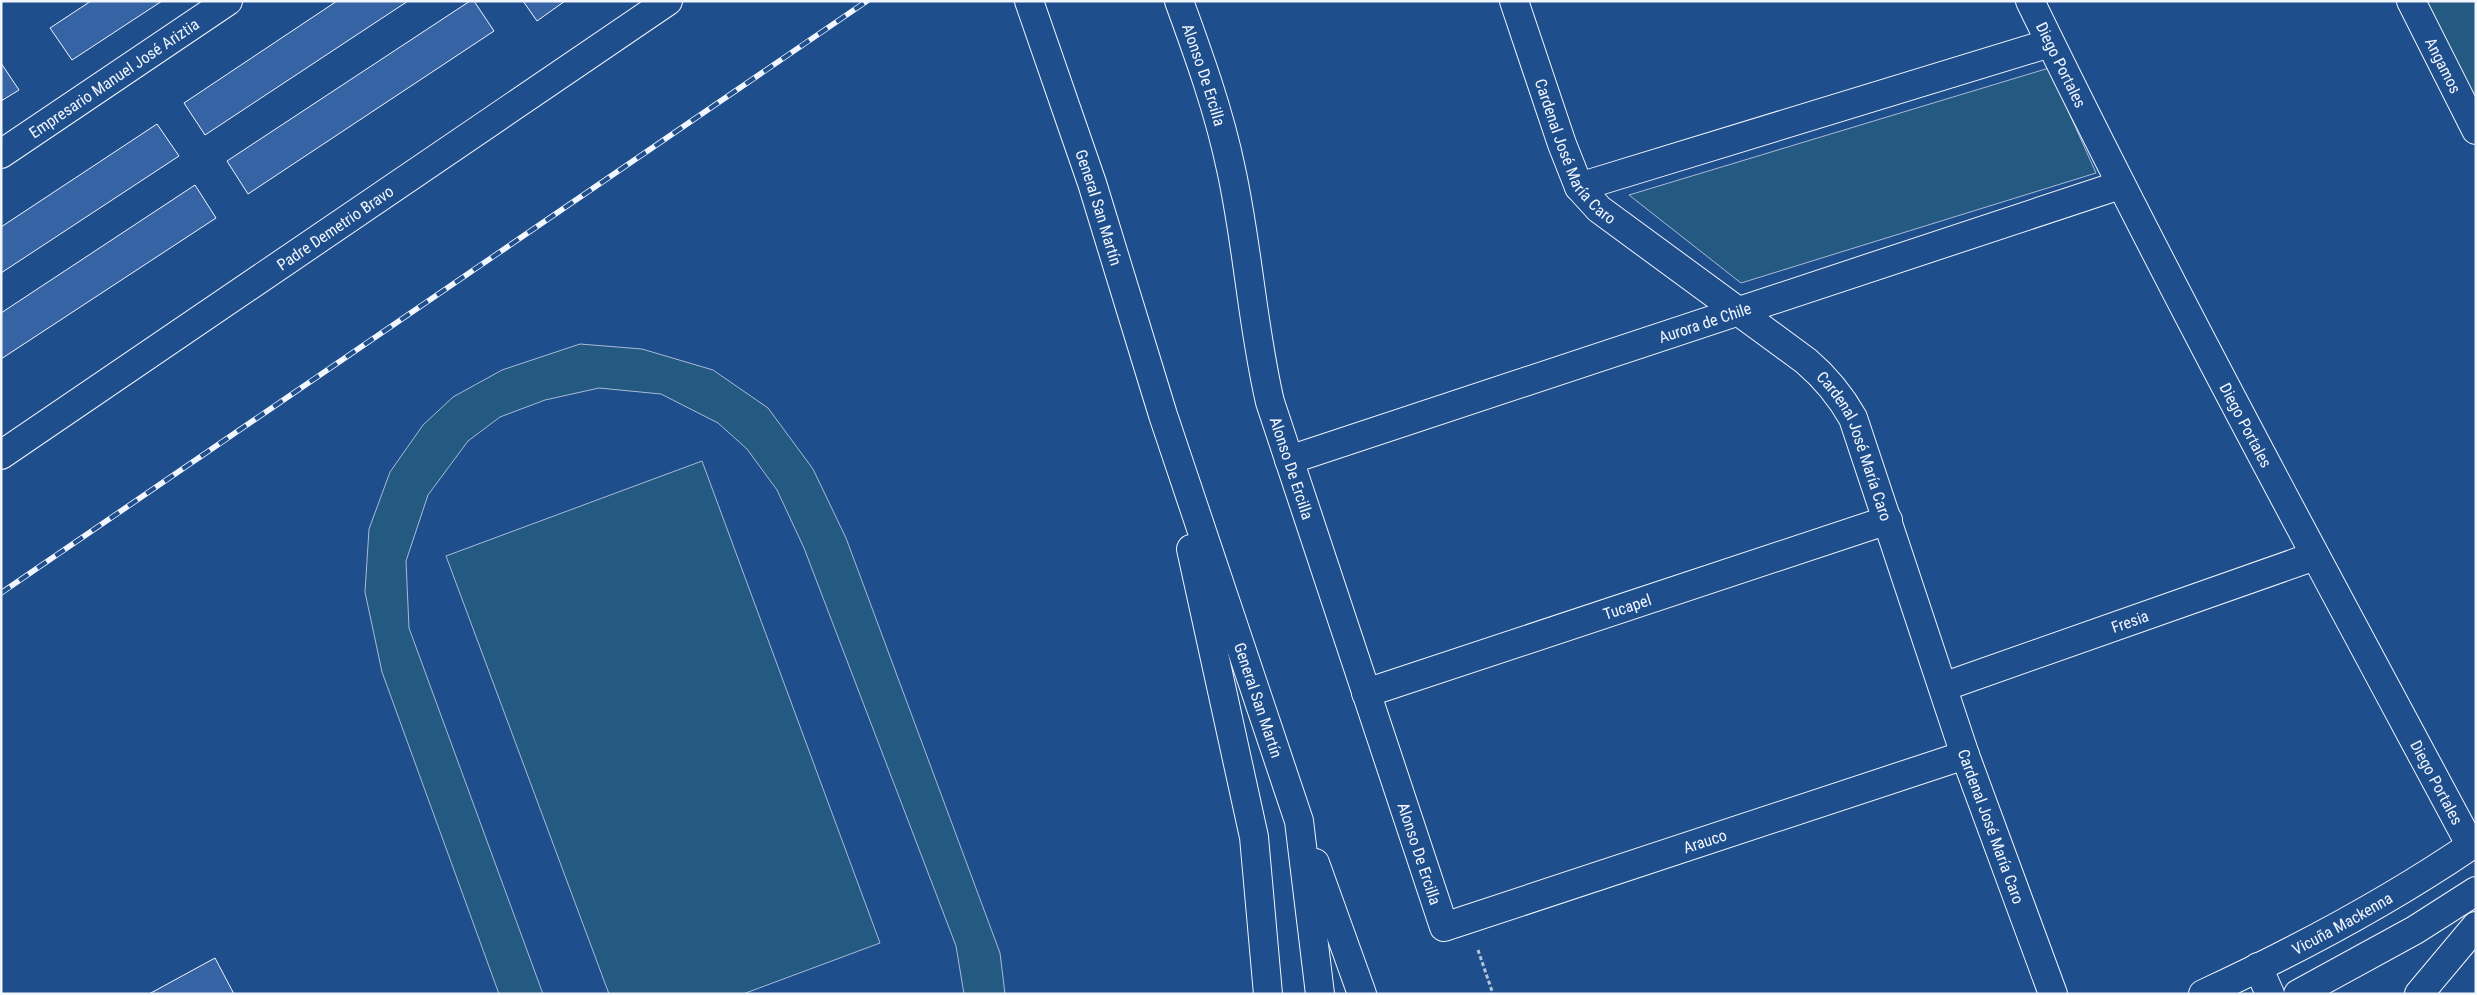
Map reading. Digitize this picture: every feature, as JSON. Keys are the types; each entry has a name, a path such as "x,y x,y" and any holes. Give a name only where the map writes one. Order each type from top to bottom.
{"street":[{"name":"Empresario Manuel José Ariztia","path":"1,154 228,1"},
{"name":"Padre Demetrio Bravo","path":"1,455 668,1"},
{"name":"General San Martín","path":"1029,1 1095,192 1162,415 1299,821 1320,994"},
{"name":"Alonso De Ercilla","path":"1179,1 1212,93 1231,168 1241,218 1258,352 1270,402 1366,693 1456,923"},
{"name":"Cardenal José María Caro","path":"1514,1 1562,144 1579,187 1600,209 1806,361 1842,397 1854,418 1965,755 2053,994"},
{"name":"Diego Portales","path":"2030,1 2120,185 2315,556 2473,844"},
{"name":"Angamos","path":"2411,1 2476,130"},
{"path":"1579,187 2050,43"},
{"name":"Aurora de Chile","path":"1289,460 2120,185"},
{"name":"General San Martín","path":"1162,415 1254,837 1268,994"},
{"name":"Tucapel","path":"1366,693 1888,520"},
{"name":"Fresia","path":"1943,687 2315,556"},
{"name":"Arauco","path":"1456,923 1965,755"},
{"path":"1299,821 1362,994"},
{"name":"Vicuña Mackenna","path":"2203,994 2304,945 2394,894 2473,844"},
{"path":"2298,994 2415,930 2476,892"},
{"path":"2419,994 2476,926"},
{"path":"2258,967 2270,994"}],"path":[{"path":"1456,923 1493,994"}],"shaded area":[{"path":"2408,1 2476,1 2476,142"},
{"path":"2049,68 2096,173 1741,283 1629,195"},
{"path":"580,344 642,349 713,370 768,408 813,469 846,538 1000,953 1005,994 964,994 956,946 804,548 777,490 747,449 718,423 661,394 599,388 545,400 500,417 468,441 428,495 406,561 409,628 543,994 499,994 382,672 365,592 369,529 390,472 423,425 453,397 502,370"},
{"path":"702,461 880,943 743,994 609,994 446,556"}],"building":[{"path":"91,1 162,1 72,60 50,28"},
{"path":"337,1 408,1 205,135 184,103"},
{"path":"470,1 474,1 494,31 248,194 227,161"},
{"path":"523,1 565,1 537,21"},
{"path":"1,63 19,90 1,101"},
{"path":"157,124 179,156 1,273 1,227"},
{"path":"195,185 216,218 1,359 1,313"},
{"path":"215,958 234,994 149,994"}],"railway":[{"path":"1,593 867,1"}]}
